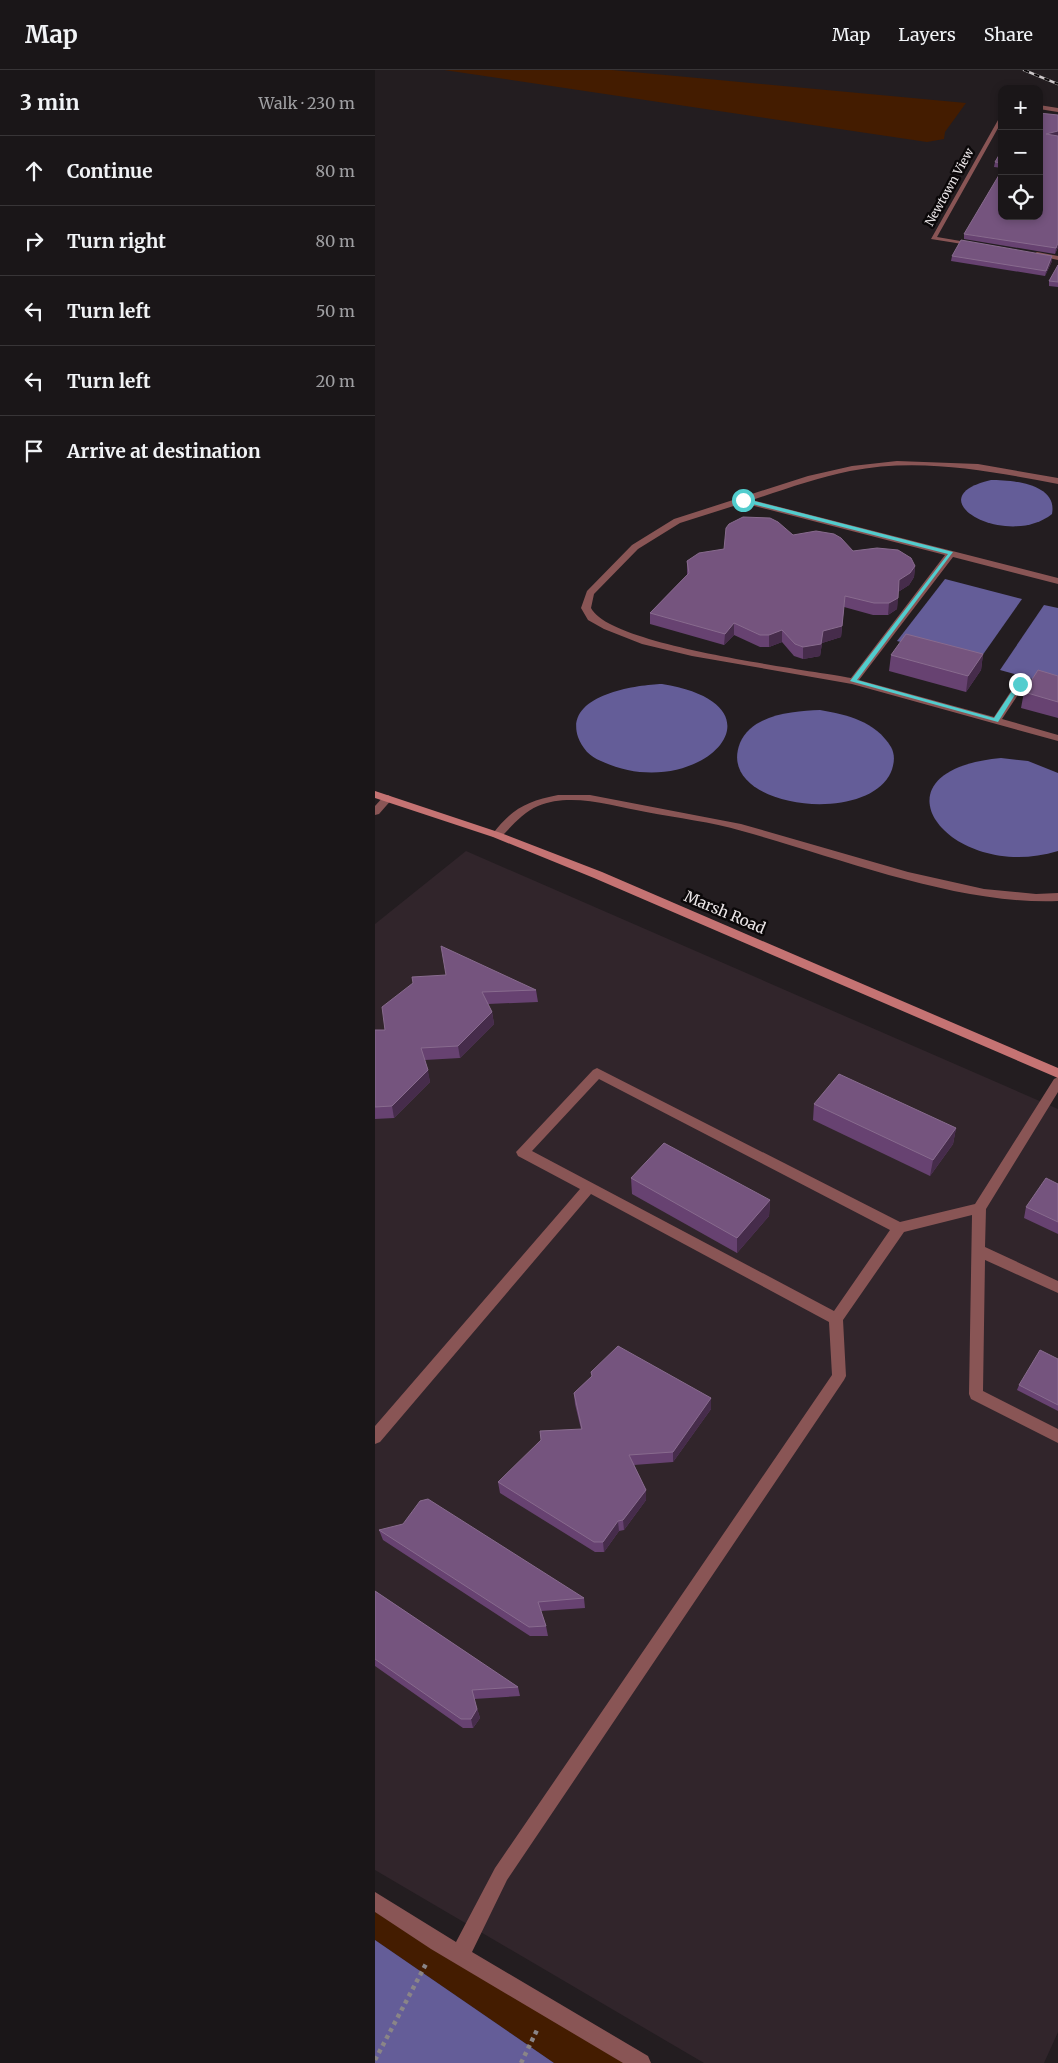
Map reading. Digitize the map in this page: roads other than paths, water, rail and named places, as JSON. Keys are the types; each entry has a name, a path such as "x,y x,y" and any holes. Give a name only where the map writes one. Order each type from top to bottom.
{"main road":[{"name":"Marsh Road","path":"375,794 497,835 598,875 1058,1073"}],"street":[{"path":"1043,108 1058,110"},
{"name":"Newtown View","path":"981,245 933,238 998,123"},
{"path":"1029,253 1058,258"},
{"path":"1058,481 978,466 935,463 897,463 852,468 811,478 677,521 635,547 590,593 586,608 591,618 607,627 645,642 692,654 853,681 1058,738"},
{"path":"743,500 1058,581"},
{"path":"853,681 951,553"},
{"path":"996,720 1020,684"},
{"path":"375,812 388,798"},
{"path":"497,835 521,811 535,803 558,798 590,798 741,827 907,874 984,893 1036,898 1058,897"},
{"path":"837,1319 523,1152 597,1073 899,1228 979,1208"},
{"path":"1058,1082 979,1208 976,1394 1058,1436"},
{"path":"375,1437 589,1187"},
{"path":"460,1955 501,1874 839,1376 837,1319 899,1228"},
{"path":"978,1250 1058,1287"},
{"path":"375,1901 438,1942 641,2063"}],"railway":[{"path":"1024,70 1058,84"}]}
